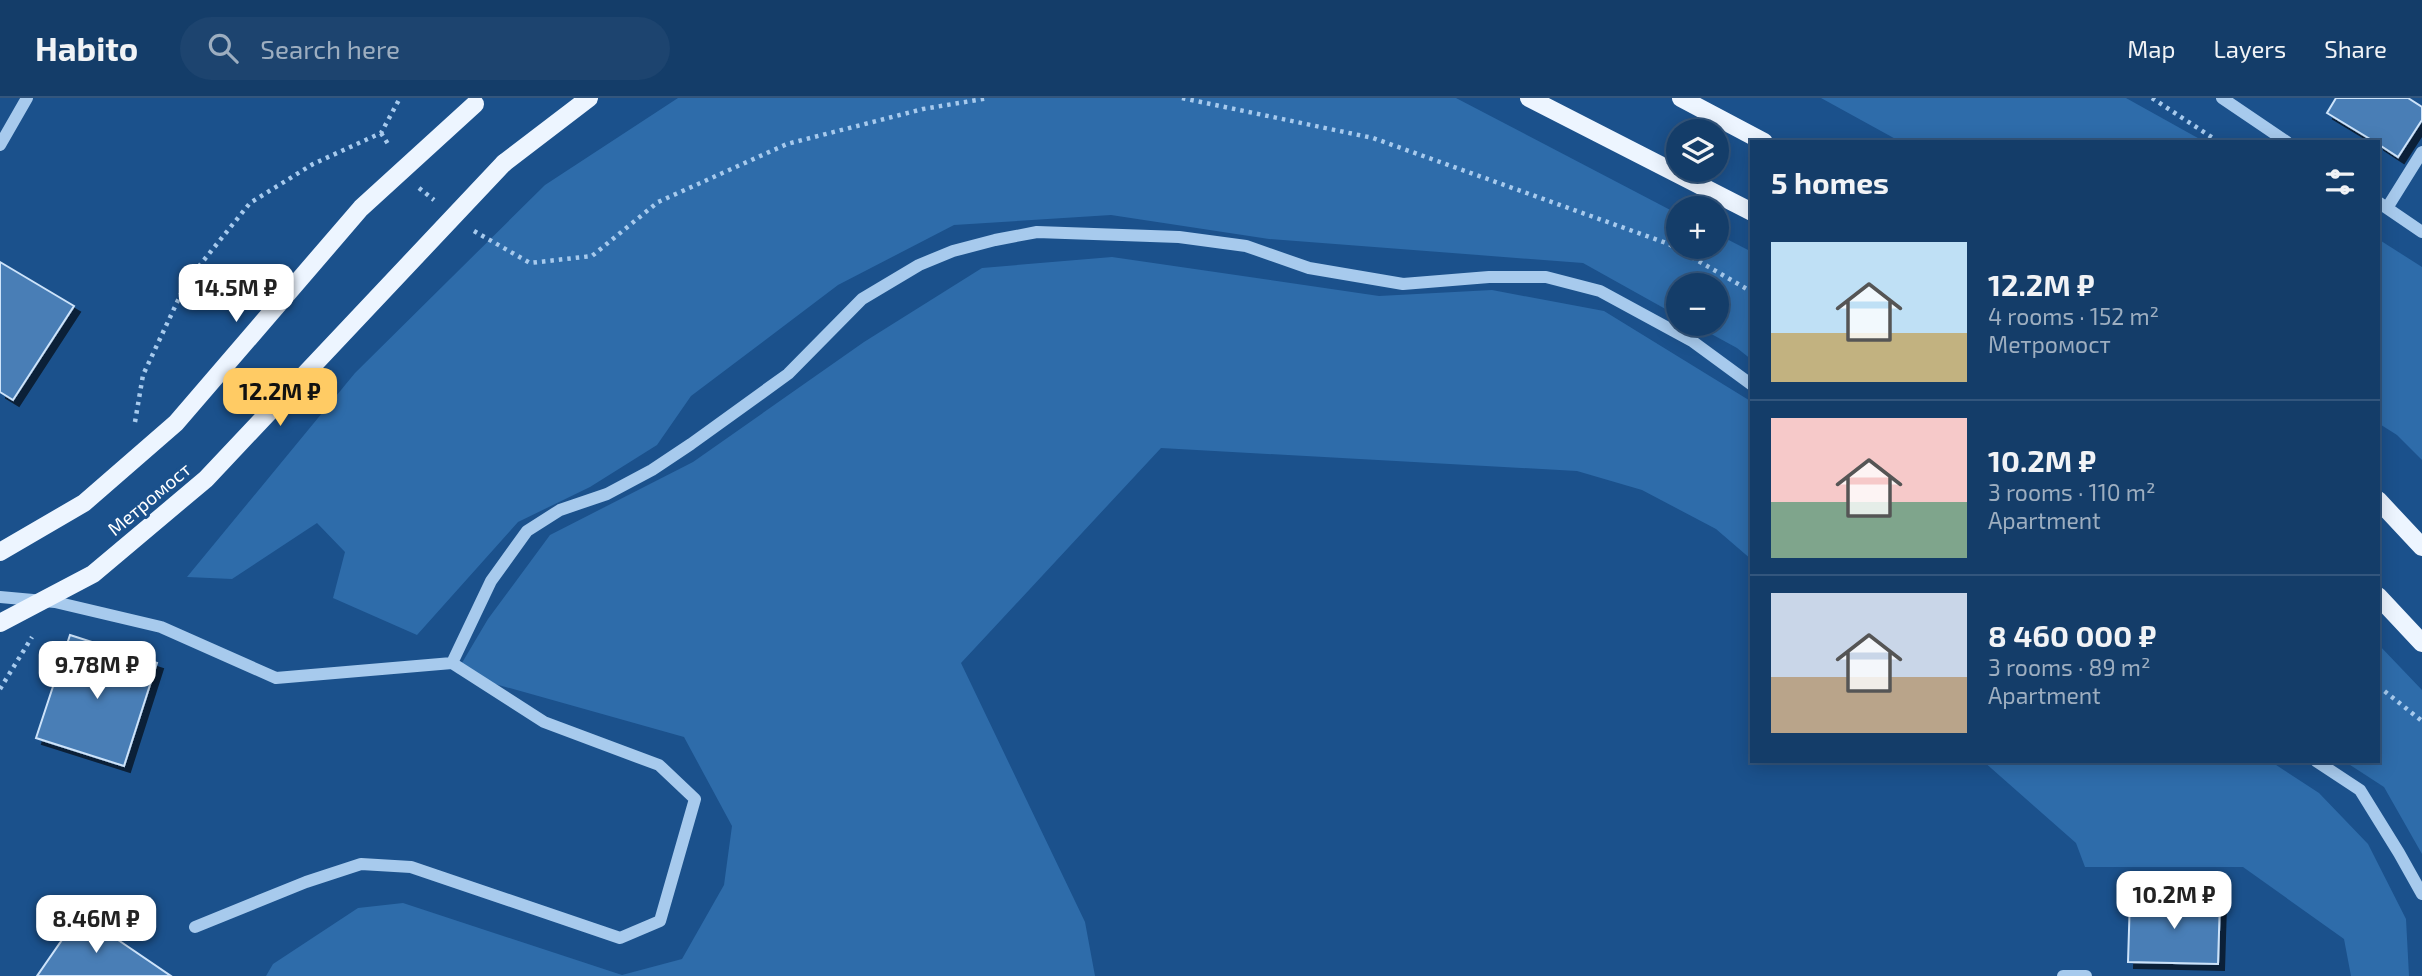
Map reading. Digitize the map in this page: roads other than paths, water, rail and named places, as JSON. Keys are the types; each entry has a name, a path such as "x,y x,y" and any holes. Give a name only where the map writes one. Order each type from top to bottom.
{"main road":[{"name":"Метромост","path":"0,623 93,574 206,479 504,163 589,98"},
{"path":"1529,98 1750,211"},
{"path":"1681,98 1760,140"},
{"name":"Метромост","path":"0,552 84,503 176,423 361,208 479,101"},
{"path":"2380,502 2422,547"},
{"path":"2380,598 2422,643"}],"street":[{"path":"0,145 27,98"},
{"path":"2222,98 2284,140"},
{"path":"2422,152 2383,205 2422,232"},
{"path":"452,663 491,581 527,531 560,510 618,488 652,470 691,444 788,374 862,299 919,265 953,251 995,240 1037,232 1179,237 1246,246 1309,268 1403,284 1489,277 1546,277 1600,291 1692,341 1750,384"},
{"path":"0,597 55,602 161,627 275,678 452,663 544,722 659,765 695,799 660,921 620,938 411,867 361,864 306,882 195,927"},
{"path":"2319,763 2360,790 2422,894"},
{"path":"2063,976 2086,976"}]}
